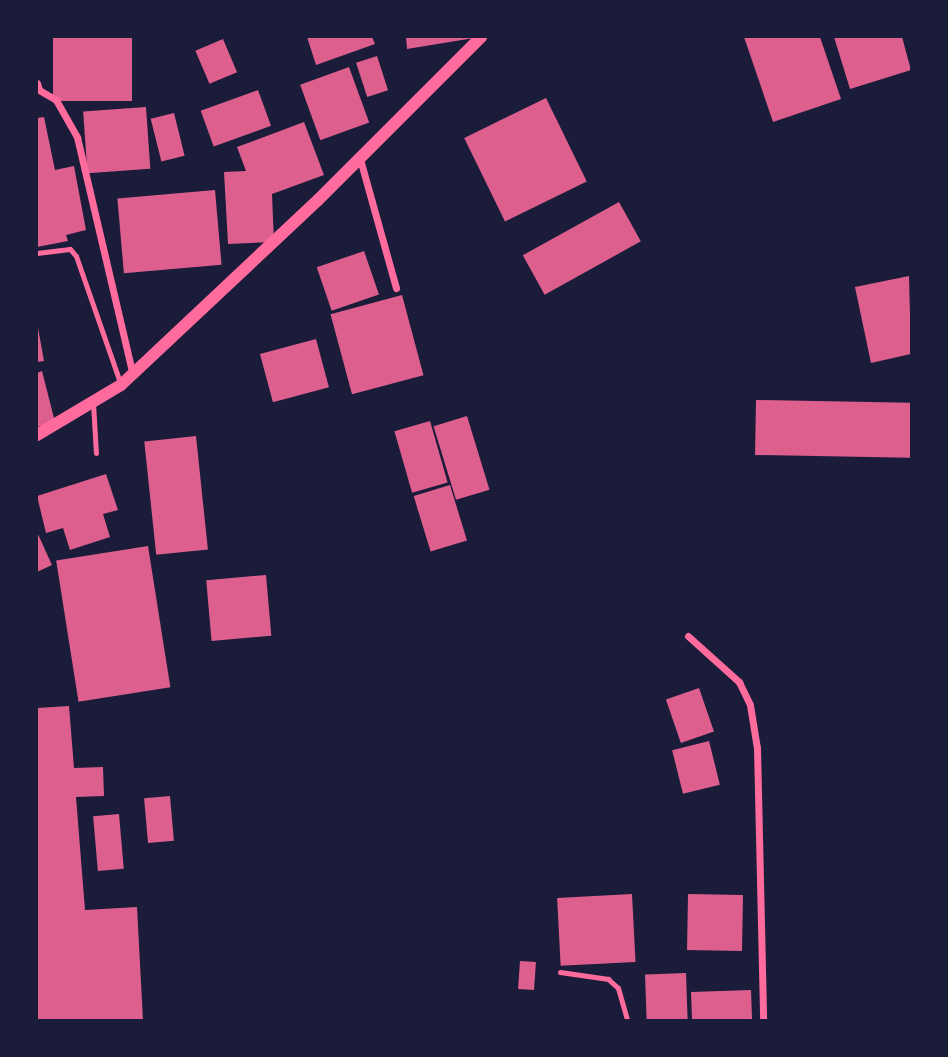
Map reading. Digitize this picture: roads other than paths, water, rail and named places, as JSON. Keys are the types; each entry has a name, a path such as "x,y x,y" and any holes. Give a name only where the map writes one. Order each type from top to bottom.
{"street":[{"path":"37,435 121,385 359,158 481,37"},
{"path":"37,83 39,90 56,100 77,137 133,374"},
{"path":"359,158 396,288"},
{"path":"688,636 739,682 750,705 757,748 763,1020"}],"lane":[{"path":"37,253 70,249 75,256 121,385"},
{"path":"93,403 96,453"},
{"path":"560,972 608,979 618,988 627,1020"}]}
